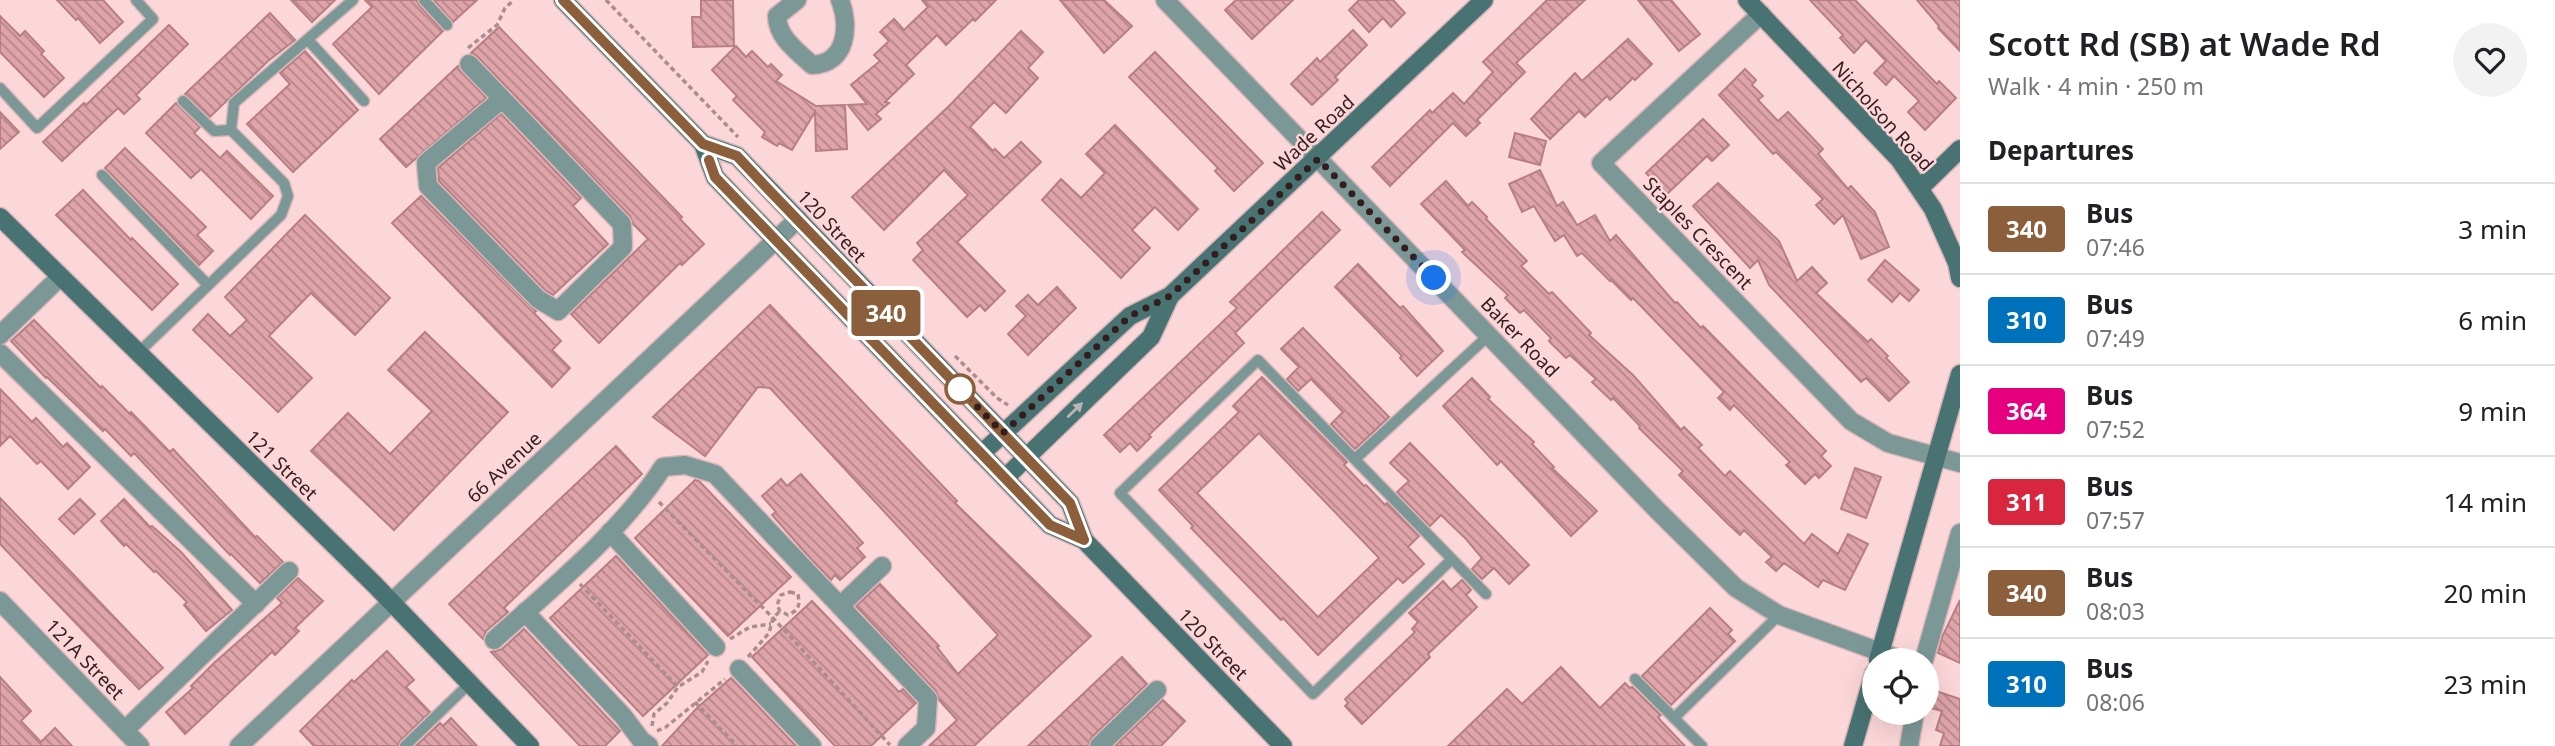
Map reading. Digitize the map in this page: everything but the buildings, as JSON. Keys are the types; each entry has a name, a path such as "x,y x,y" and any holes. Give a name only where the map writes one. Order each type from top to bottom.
{"street":[{"name":"120 Street","path":"563,0 703,144 715,177 981,454 1050,525 1084,540 1283,746"},
{"path":"797,0 776,16 777,28 793,48 812,65 833,59 845,37 846,15 840,0"},
{"name":"Wade Road","path":"981,454 1130,316 1170,296 1484,0"},
{"name":"Nicholson Road","path":"1746,0 1899,159 1933,209 1957,263 1960,278"},
{"name":"Baker Road","path":"1177,4 1318,159 1657,510 1736,588 1779,615 1862,649"},
{"name":"Staples Crescent","path":"1761,14 1601,163 1851,421 1888,443 1937,456"},
{"path":"469,64 622,224 623,247 558,312 538,299 428,186 426,163 502,99"},
{"name":"120 Street","path":"703,144 737,156 1070,503 1084,540"},
{"path":"1920,188 1960,149"},
{"name":"121 Street","path":"0,217 391,602 530,746"},
{"name":"66 Avenue","path":"239,746 797,219"},
{"path":"0,335 60,277"},
{"name":"Wade Road","path":"1005,478 1151,337 1170,296"},
{"path":"0,354 256,604"},
{"path":"1881,648 1960,374"},
{"path":"1937,456 1960,463"},
{"path":"494,639 610,531 648,491 663,467 685,465 715,474 928,699 926,728 907,746"},
{"path":"610,531 716,647"},
{"path":"1927,648 1960,533"},
{"path":"840,606 882,566"},
{"path":"125,730 289,571"},
{"name":"121A Street","path":"0,601 140,746"},
{"path":"525,612 649,746"},
{"path":"739,669 812,746"},
{"path":"1098,746 1157,690"},
{"path":"1853,746 1862,715"},
{"path":"1909,746 1912,725"}],"lane":[{"path":"0,88 37,128 153,19 136,0"},
{"path":"231,130 234,103 309,41 353,0"},
{"path":"424,0 447,25"},
{"path":"309,41 364,101"},
{"path":"138,353 281,215 288,196 284,183 231,130 214,131 183,101"},
{"path":"102,175 208,285"},
{"path":"1355,459 1489,335"},
{"path":"1452,559 1313,694 1120,493 1258,359 1486,594"},
{"path":"1674,718 1779,615"},
{"path":"1635,679 1702,746"},
{"path":"405,746 470,683"}],"path":[{"path":"469,64 466,56 468,48 497,25 505,8 514,0"},
{"path":"606,0 742,142"},
{"path":"648,491 773,618 891,746"},
{"path":"568,571 678,687"},
{"path":"790,592 798,594 800,606 796,611 788,615 780,611 777,605 781,595 790,592"},
{"path":"771,624 750,627 716,647 702,673 678,687 667,704 654,714 651,723 653,730 658,732 666,727 739,669 769,633 773,618 780,611"},
{"path":"695,702 737,746"}],"bus line":[{"name":"340","path":"563,0 703,144 737,156 1070,503 1084,540 1050,525 715,177 709,160"}],"route":[{"path":"960,389 1003,433 1130,316 1170,296 1318,159 1434,278"}]}
